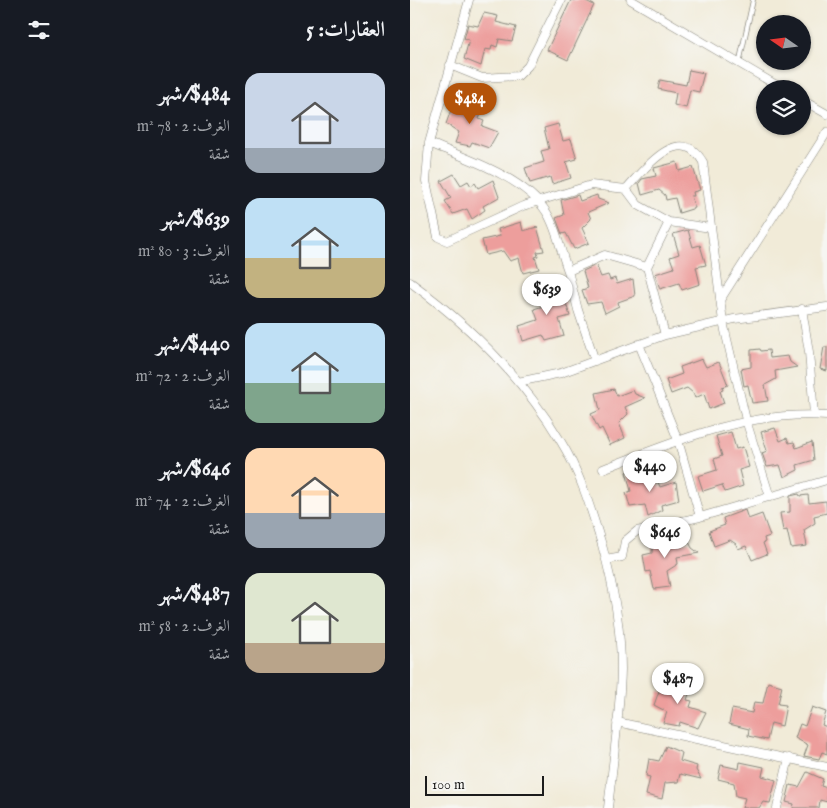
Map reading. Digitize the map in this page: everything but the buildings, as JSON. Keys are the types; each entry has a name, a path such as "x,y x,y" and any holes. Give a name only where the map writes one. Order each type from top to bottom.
{"street":[{"path":"469,0 429,143 426,181 440,239 447,241 523,206 594,185 626,189 638,206 669,222 711,228"},
{"path":"450,65 482,78 518,76 528,66 561,0"},
{"path":"631,0 767,80"},
{"path":"811,105 827,114"},
{"path":"720,300 827,132"},
{"path":"429,143 505,175 538,202 548,215 568,271 578,310 595,361"},
{"path":"626,189 652,161 667,150 681,145 690,147 703,162 723,322 746,420 770,496"},
{"path":"665,335 647,267 669,222"},
{"path":"568,271 605,255 647,267"},
{"path":"410,282 461,322 489,348 518,382 560,440 593,513 606,560 616,611 621,668 608,808"},
{"path":"518,382 561,373 665,335 723,322 802,309 827,307"},
{"path":"802,309 810,352 814,415"},
{"path":"638,344 678,440 700,516"},
{"path":"604,469 678,440 746,420 814,415 827,416"},
{"path":"606,560 622,557 624,540 637,531 700,516 827,480"},
{"path":"617,722 827,767"},
{"path":"777,808 789,758"}],"lane":[{"path":"739,64 753,0"}]}
